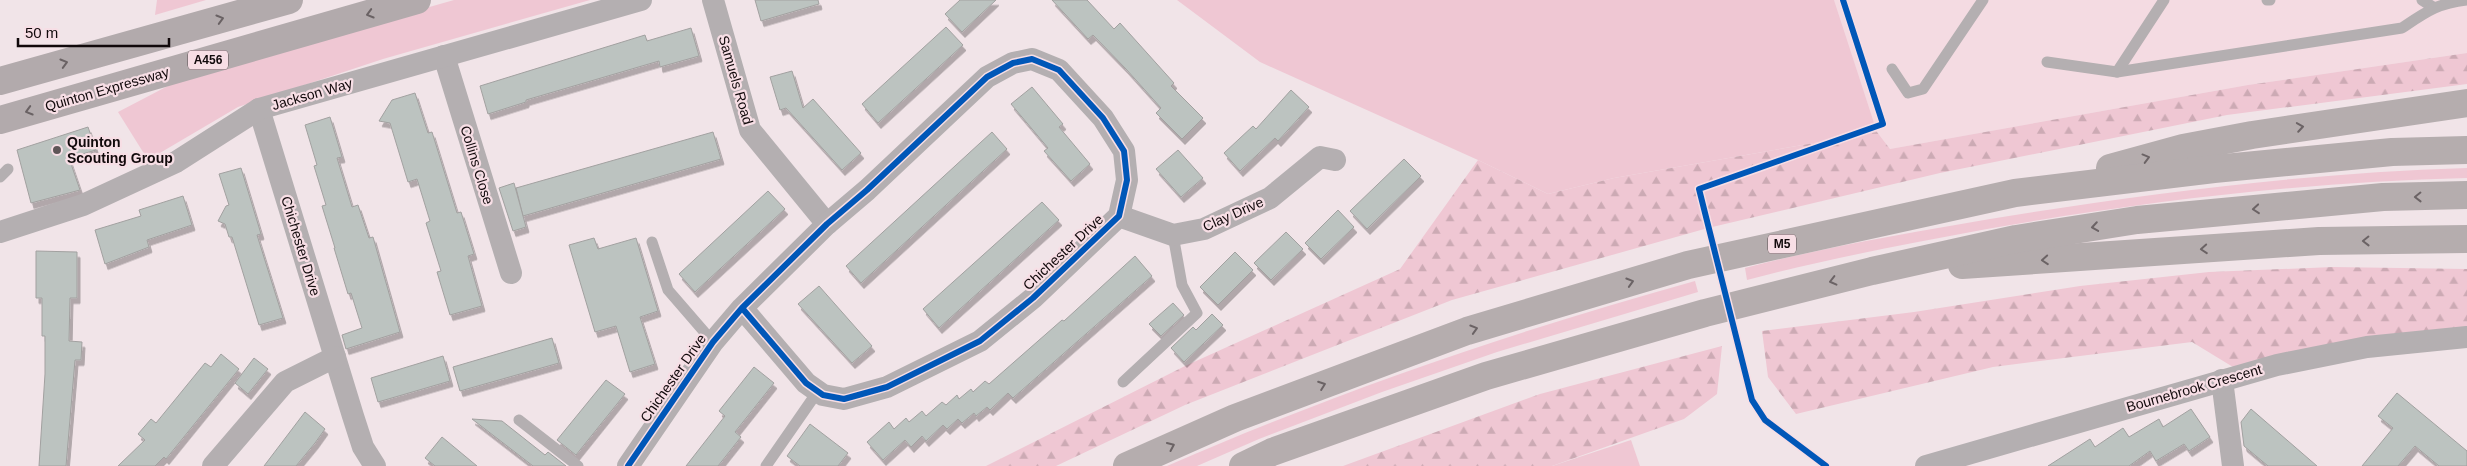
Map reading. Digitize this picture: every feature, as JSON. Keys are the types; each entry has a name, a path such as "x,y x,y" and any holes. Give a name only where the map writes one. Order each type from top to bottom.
{"highway":[{"path":"0,82 289,0"},
{"name":"Quinton Expressway","path":"0,120 417,0"},
{"path":"2014,193 2183,148 2252,135 2467,103"},
{"name":"M5","path":"1127,466 1235,418 1467,331 1688,265 2014,193 2214,169 2392,152 2467,150"},
{"path":"1243,466 1272,452 1486,376 1705,313 1872,271 2016,239 2137,220 2383,197 2467,196"},
{"path":"1872,271 2320,242 2467,239"}],"street":[{"name":"Jackson Way","path":"0,232 83,205 176,162 258,109 641,0"},
{"name":"Samuels Road","path":"713,0 750,130 826,224"},
{"name":"Collins Close","path":"444,56 511,273"},
{"name":"Chichester Drive","path":"628,466 713,342 742,308 826,224 867,190 987,77 1013,63 1032,59 1059,70 1103,118 1124,151 1127,180 1119,216 1033,298 980,341 887,387 844,399 823,395 806,383 742,308"},
{"name":"Chichester Drive","path":"258,109 363,447 375,466"},
{"name":"Clay Drive","path":"1174,235 1204,229 1270,198 1320,157 1336,160"},
{"path":"1119,216 1174,235"},
{"name":"Bournebrook Crescent","path":"1926,466 2276,365 2367,347 2467,337"},
{"path":"213,466 285,382 335,357"},
{"path":"2222,380 2233,466"}],"lane":[{"path":"1892,69 1908,93 1923,89 1983,0"},
{"path":"2117,72 2164,0"},
{"path":"2422,0 2433,7"},
{"path":"2046,62 2117,72 2402,28 2433,7 2447,2 2467,0"},
{"path":"1123,382 1197,313 1182,285 1174,235"},
{"path":"652,242 668,290 713,342"},
{"path":"766,466 818,392"},
{"path":"519,420 578,466"}],"shaded area":[{"path":"1834,0 2467,0 2467,53 2248,85 1890,149 1877,132"}],"green space":[{"path":"157,0 206,0 155,15"},
{"path":"454,0 590,0 383,59 238,107 148,160 118,112 187,76"},
{"path":"1177,0 1834,0 1877,132 1614,178 1548,194 1478,160 1260,62"},
{"path":"2467,53 2467,84 2227,115 1940,173 1708,228 1452,300 1185,405 1056,466 986,466 1185,366 1400,269 1478,160 1548,194 1614,178 1877,132 1890,149 2248,85"},
{"path":"2467,168 2467,178 2346,184 2226,194 2047,219 1867,252 1747,280 1745,268 1806,253 1898,235 2108,201 2287,179"},
{"path":"2333,267 2467,269 2467,329 2233,367 2192,342 1993,367 1796,414 1768,377 1762,331 1914,312 2080,286 2209,272"},
{"path":"1695,281 1698,292 1497,352 1382,392 1259,439 1197,466 1167,466 1297,412 1428,364 1561,320"},
{"path":"1722,346 1717,394 1684,419 1552,466 1343,466 1540,394"},
{"path":"1631,440 1640,466 1552,466"}],"building":[{"path":"755,0 818,0 819,4 761,21"},
{"path":"960,0 996,0 962,32 945,14"},
{"path":"1052,0 1087,0 1114,29 1120,23 1174,83 1171,86 1203,118 1182,139 1156,113 1161,108 1126,69 1093,35 1088,39"},
{"path":"946,27 963,45 878,123 862,104"},
{"path":"691,28 699,56 660,67 659,61 526,100 526,102 488,114 480,86 645,35 647,41"},
{"path":"792,71 803,108 813,99 861,153 842,170 786,108 780,110 770,77"},
{"path":"1032,87 1063,124 1059,127 1090,164 1071,181 1044,151 1048,148 1011,104"},
{"path":"1291,90 1309,107 1278,141 1275,138 1240,171 1224,153 1253,126 1256,129"},
{"path":"415,93 428,133 432,132 457,213 461,212 474,254 468,256 482,306 450,315 437,272 441,271 426,223 430,221 417,179 408,182 390,123 379,121 392,100"},
{"path":"330,117 342,157 337,158 352,207 358,205 369,238 373,237 400,332 346,349 342,335 362,328 351,293 348,294 322,206 326,205 314,166 317,165 305,125"},
{"path":"88,127 96,150 69,158 80,190 31,203 17,150"},
{"path":"713,132 721,159 523,216 516,188"},
{"path":"992,132 1007,149 861,283 846,266"},
{"path":"1178,150 1203,178 1181,197 1156,169"},
{"path":"1404,159 1421,176 1367,229 1350,211"},
{"path":"241,168 261,234 257,235 283,318 259,325 232,237 229,237 225,224 218,221 226,206 229,205 219,174"},
{"path":"514,183 526,227 513,231 499,188"},
{"path":"768,191 785,209 695,292 679,274"},
{"path":"183,196 192,225 147,240 149,247 105,264 95,230 141,216 139,210"},
{"path":"1042,202 1059,220 939,328 923,309"},
{"path":"1338,210 1354,227 1321,259 1305,243"},
{"path":"1286,232 1303,249 1271,280 1254,263"},
{"path":"594,238 598,249 636,238 658,311 640,317 655,364 630,372 616,326 595,332 569,245"},
{"path":"36,251 77,252 77,298 70,298 69,341 82,342 81,360 75,360 66,466 39,466 45,374 45,336 42,336 42,298 36,298"},
{"path":"1235,252 1253,270 1218,305 1200,287"},
{"path":"1135,256 1152,276 1013,398 1008,393 990,410 987,407 976,416 974,413 962,423 958,419 947,429 943,425 926,441 922,436 911,447 905,440 883,460 867,442 889,422 894,429 906,418 909,422 922,411 926,416 942,402 946,405 957,395 959,399 971,389 973,392 985,381 989,384 1062,320 1064,321"},
{"path":"819,286 872,346 852,363 798,304"},
{"path":"1173,303 1184,315 1161,336 1149,324"},
{"path":"1212,314 1223,325 1184,362 1171,348 1193,327 1196,330"},
{"path":"552,338 559,363 460,391 453,367"},
{"path":"221,354 239,369 166,459 164,457 155,466 118,466 145,440 138,434 151,419 156,423 205,363 211,367"},
{"path":"443,356 450,381 378,402 371,378"},
{"path":"254,358 268,369 248,394 235,383"},
{"path":"754,367 774,383 735,432 741,437 718,466 686,466 725,416 719,411"},
{"path":"606,380 625,394 576,455 557,440"},
{"path":"2397,393 2467,451 2467,466 2439,466 2415,446 2398,466 2362,466 2393,428 2378,416"},
{"path":"2191,409 2210,437 2189,451 2184,444 2156,461 2150,451 2129,466 2048,466 2090,439 2095,447 2123,428 2129,437 2159,419 2163,427"},
{"path":"2251,409 2317,466 2268,466 2244,446 2241,422"},
{"path":"305,412 325,429 315,443 296,466 264,466"},
{"path":"472,419 502,421 545,455 548,452 566,466 533,466"},
{"path":"810,424 848,453 838,466 800,466 787,456"},
{"path":"442,437 477,466 435,466 425,458"}],"cycle path":[{"path":"1826,466 1765,420 1752,400 1699,189 1883,124 1843,0"},
{"path":"628,466 713,342 742,308 827,224 867,190 987,77 1013,63 1032,59 1059,70 1103,118 1124,151 1127,180 1119,216 1033,298 980,341 887,387 844,399 823,395 806,383 742,308"}],"place":[{"name":"Quinton Scouting Group","path":"57,150"}]}
